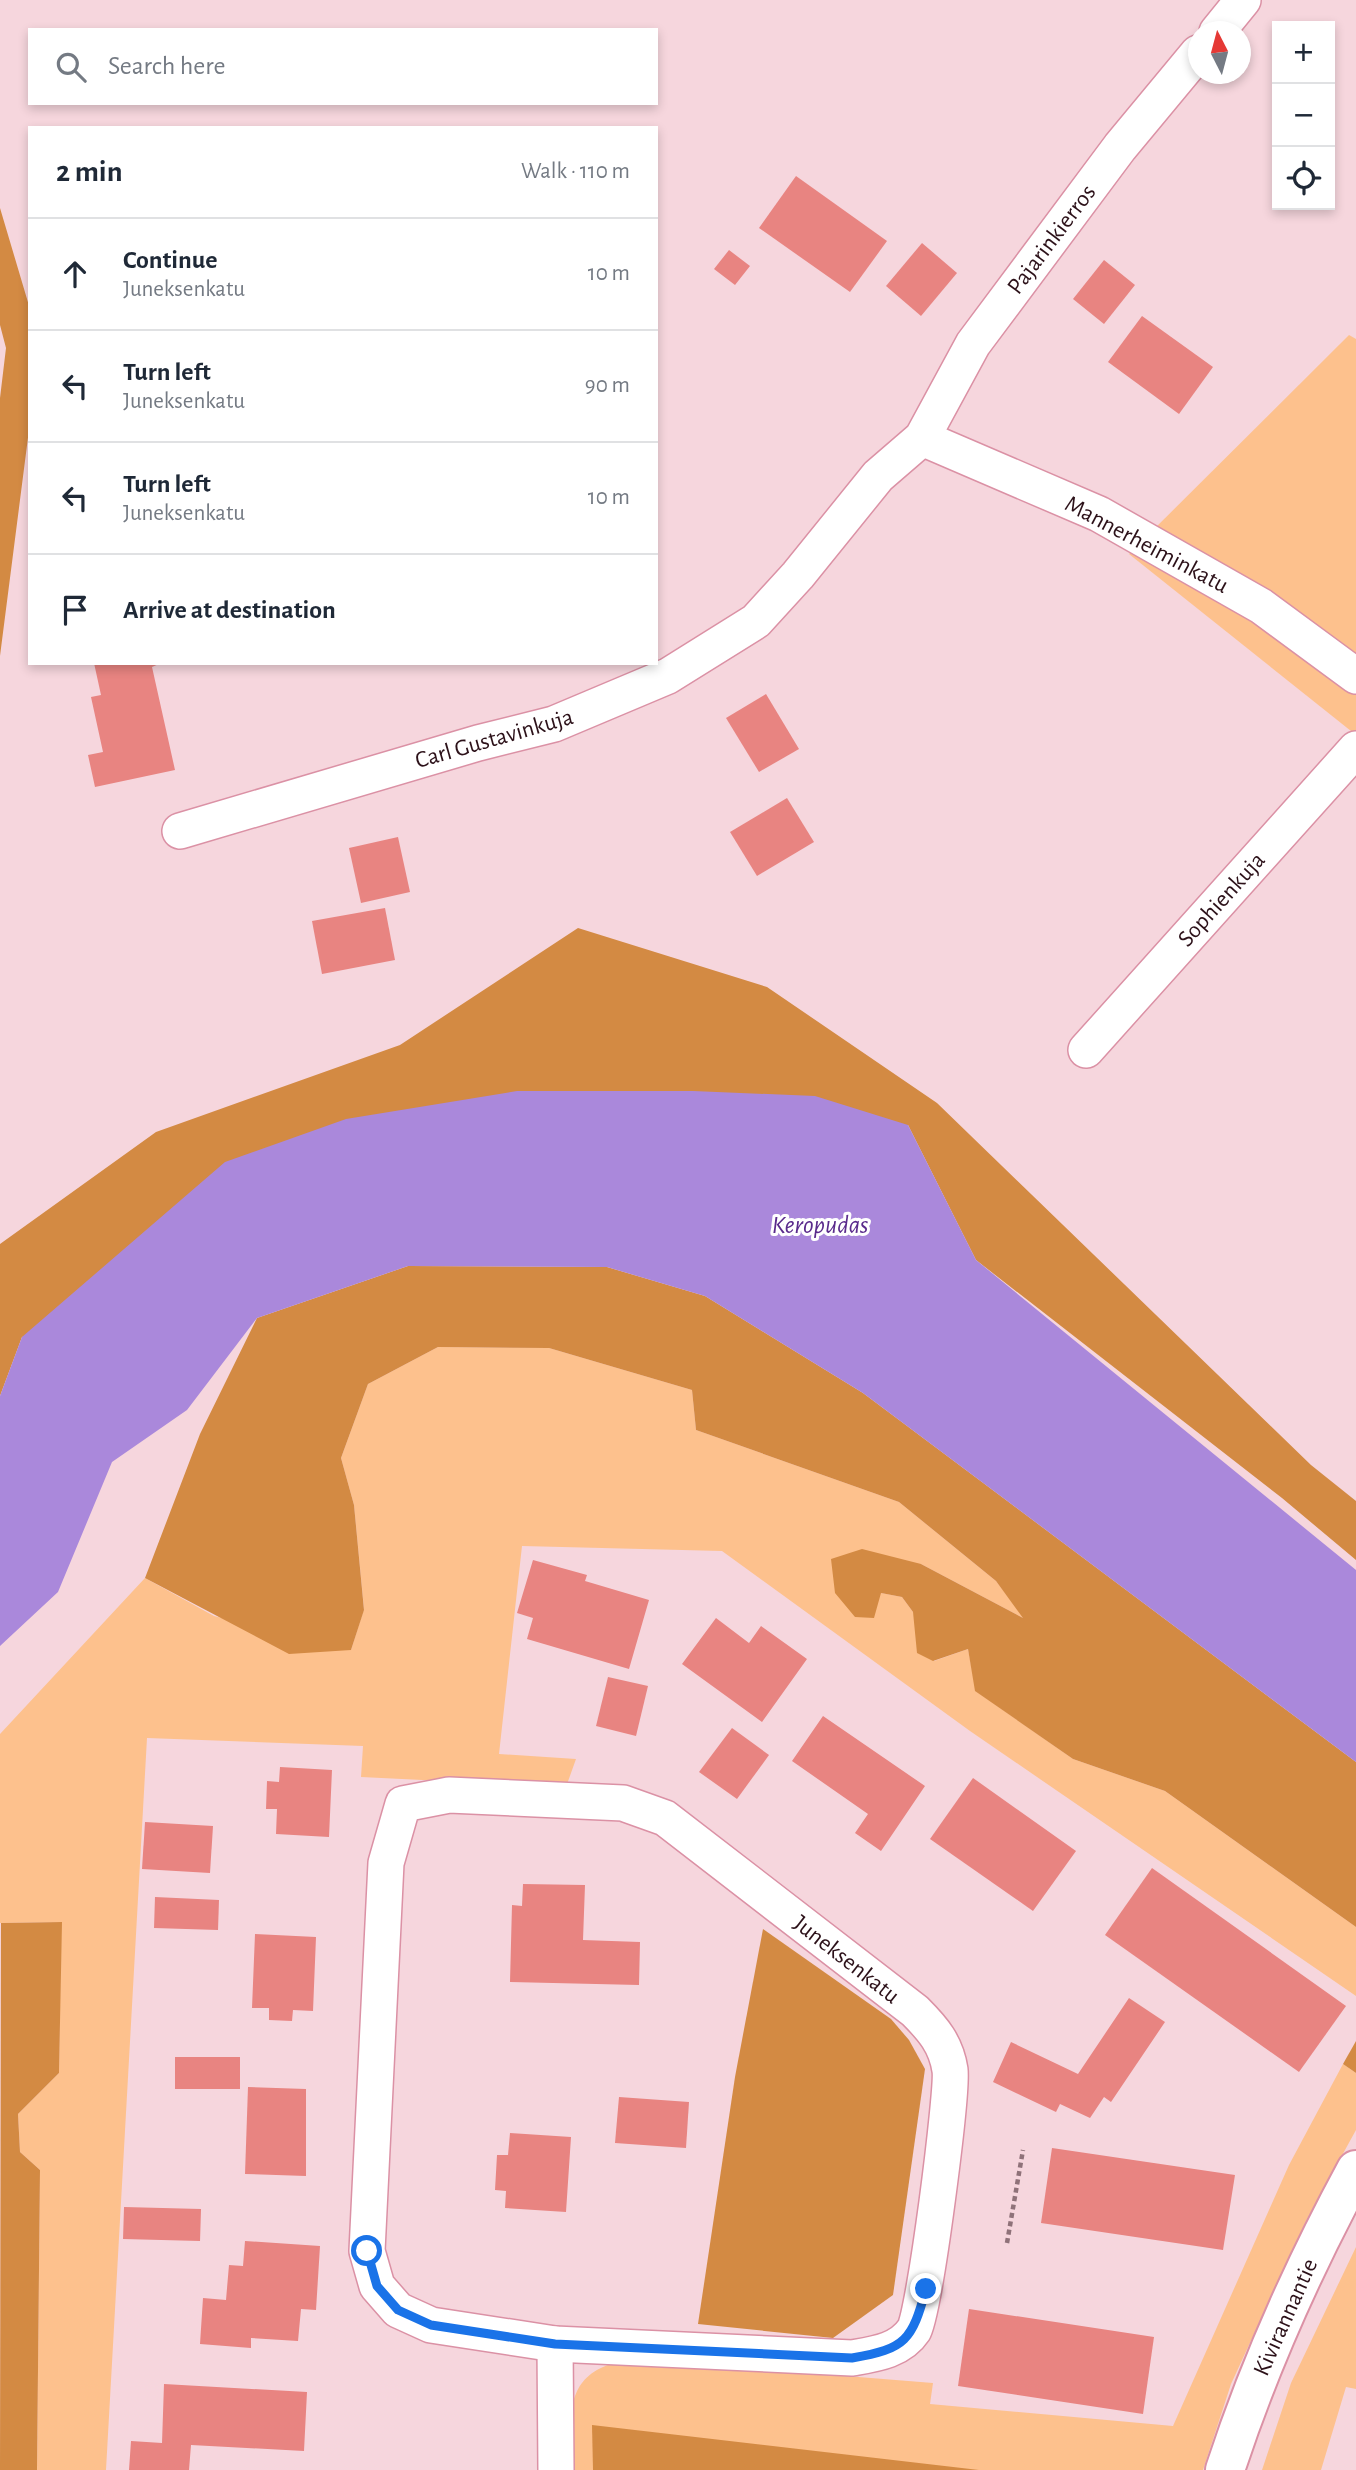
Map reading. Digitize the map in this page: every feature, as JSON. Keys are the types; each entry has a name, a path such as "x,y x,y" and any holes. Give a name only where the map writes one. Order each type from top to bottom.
{"street":[{"path":"1226,21 1243,0"},
{"name":"Pajarinkierros","path":"922,438 973,344 1120,147 1188,66"},
{"name":"Mannerheiminkatu","path":"922,438 1099,514 1261,606 1356,676"},
{"name":"Carl Gustavinkuja","path":"180,831 478,743 554,724 668,676 756,621 798,575 877,476 922,438"},
{"name":"Sophienkuja","path":"1086,1050 1356,749"},
{"name":"Juneksenkatu","path":"449,1795 622,1803 664,1818 915,2011 936,2032 944,2049 950,2072 926,2289 915,2330 888,2352 852,2358 555,2344 431,2325 398,2310 377,2286 367,2251 386,1863 403,1804 449,1795"},
{"name":"Kivirannantie","path":"1225,2470 1248,2398 1327,2224 1356,2169"},
{"path":"555,2344 556,2470"}],"path":[{"path":"1007,2243 1023,2150"}],"shaded area":[{"path":"0,208 28,302 28,438 0,656 0,398 6,348 0,325"},
{"path":"1349,335 1356,339 1356,735 1129,554"},
{"path":"578,928 767,987 937,1103 1311,1465 1356,1501 1356,1560 1282,1498 976,1260 908,1125 22,1337 0,1396 0,1244 156,1132 400,1045"},
{"path":"408,1266 607,1267 705,1296 863,1393 1356,1762 1356,1927 1165,1791 1073,1759 975,1691 968,1649 933,1661 917,1653 913,1612 902,1597 881,1593 874,1618 855,1617 835,1593 831,1559 862,1549 921,1564 1023,1618 996,1581 899,1502 696,1430 692,1390 549,1348 438,1347 368,1384 341,1458 354,1505 364,1610 351,1650 289,1654 145,1578 200,1434 257,1318"},
{"path":"438,1347 549,1348 692,1390 696,1430 899,1502 996,1581 1025,1619 921,1564 881,1593 902,1597 913,1612 934,1661 968,1649 976,1691 1073,1759 1165,1791 1356,1927 1356,1996 970,1731 722,1551 522,1546 499,1754 576,1759 566,1787 361,1777 363,1746 147,1738 106,2470 37,2470 40,2170 20,2152 18,2114 59,2073 61,1922 0,1923 0,1734 145,1578 214,1616 351,1650 364,1609 354,1505 341,1458 368,1384"},
{"path":"62,1922 59,2073 18,2114 20,2152 40,2170 37,2470 0,2470 1,1923"},
{"path":"763,1929 891,2019 909,2040 925,2069 893,2295 833,2338 698,2324 735,2077"},
{"path":"1356,2041 1356,2073 1343,2064"},
{"path":"1343,2064 1356,2073 1356,2130 1307,2219 1231,2384 1203,2470 572,2470 571,2413 582,2384 593,2373 610,2364 633,2359 933,2383 930,2404 1173,2426 1289,2165"},
{"path":"1356,2247 1356,2389 1346,2387 1321,2470 1262,2470 1291,2383"},
{"path":"592,2425 979,2470 593,2470"}],"water":[{"name":"Keropudas","path":"517,1091 693,1091 815,1096 908,1125 976,1260 1356,1570 1356,1762 863,1393 705,1296 607,1267 408,1266 257,1318 187,1410 112,1462 58,1592 0,1646 0,1396 22,1337 225,1162 346,1119"}],"building":[{"path":"796,176 887,241 850,292 759,228"},
{"path":"922,243 957,273 921,316 886,286"},
{"path":"729,250 750,266 735,285 714,269"},
{"path":"1104,260 1135,285 1104,324 1073,299"},
{"path":"1142,316 1213,367 1179,414 1108,362"},
{"path":"94,665 156,665 152,667 175,770 95,787 88,755 103,752 91,697 101,695"},
{"path":"766,694 799,749 759,772 726,718"},
{"path":"787,798 814,842 757,876 730,832"},
{"path":"398,837 410,892 361,903 349,848"},
{"path":"385,908 395,960 322,974 312,921"},
{"path":"533,1560 587,1575 585,1581 649,1600 629,1669 527,1639 533,1618 517,1613"},
{"path":"716,1618 749,1643 761,1626 807,1659 762,1722 682,1664"},
{"path":"608,1677 648,1686 636,1736 596,1726"},
{"path":"823,1716 925,1786 881,1851 855,1833 868,1814 792,1761"},
{"path":"732,1728 769,1755 737,1799 699,1772"},
{"path":"280,1767 332,1770 329,1837 276,1834 277,1809 266,1809 267,1781 279,1782"},
{"path":"973,1778 1076,1851 1033,1911 930,1839"},
{"path":"145,1822 213,1826 210,1873 142,1869"},
{"path":"1152,1868 1346,2006 1299,2072 1105,1935"},
{"path":"523,1884 585,1885 583,1940 640,1942 639,1985 510,1982 512,1905 522,1906"},
{"path":"155,1897 219,1900 218,1930 154,1928"},
{"path":"255,1934 316,1937 313,2011 293,2010 292,2021 269,2020 269,2008 252,2008"},
{"path":"1129,1998 1165,2022 1111,2102 1104,2097 1090,2118 1060,2104 1056,2112 993,2082 1011,2042 1078,2074"},
{"path":"175,2057 240,2057 240,2089 175,2089"},
{"path":"248,2087 306,2089 306,2176 245,2174"},
{"path":"619,2097 689,2102 686,2148 615,2143"},
{"path":"510,2133 571,2137 566,2212 505,2208 506,2191 495,2190 497,2155 508,2155"},
{"path":"1052,2148 1235,2175 1223,2250 1041,2223"},
{"path":"124,2207 201,2209 200,2241 123,2239"},
{"path":"245,2241 320,2246 316,2310 301,2309 298,2341 251,2338 251,2348 200,2344 203,2298 226,2300 229,2265 243,2266"},
{"path":"969,2309 1154,2337 1143,2414 958,2386"},
{"path":"164,2384 307,2392 304,2451 191,2445 189,2470 129,2470 131,2441 162,2443"}],"route":[{"path":"367,2251 377,2286 398,2310 431,2325 555,2344 852,2358 888,2352 915,2330 926,2289"}]}
